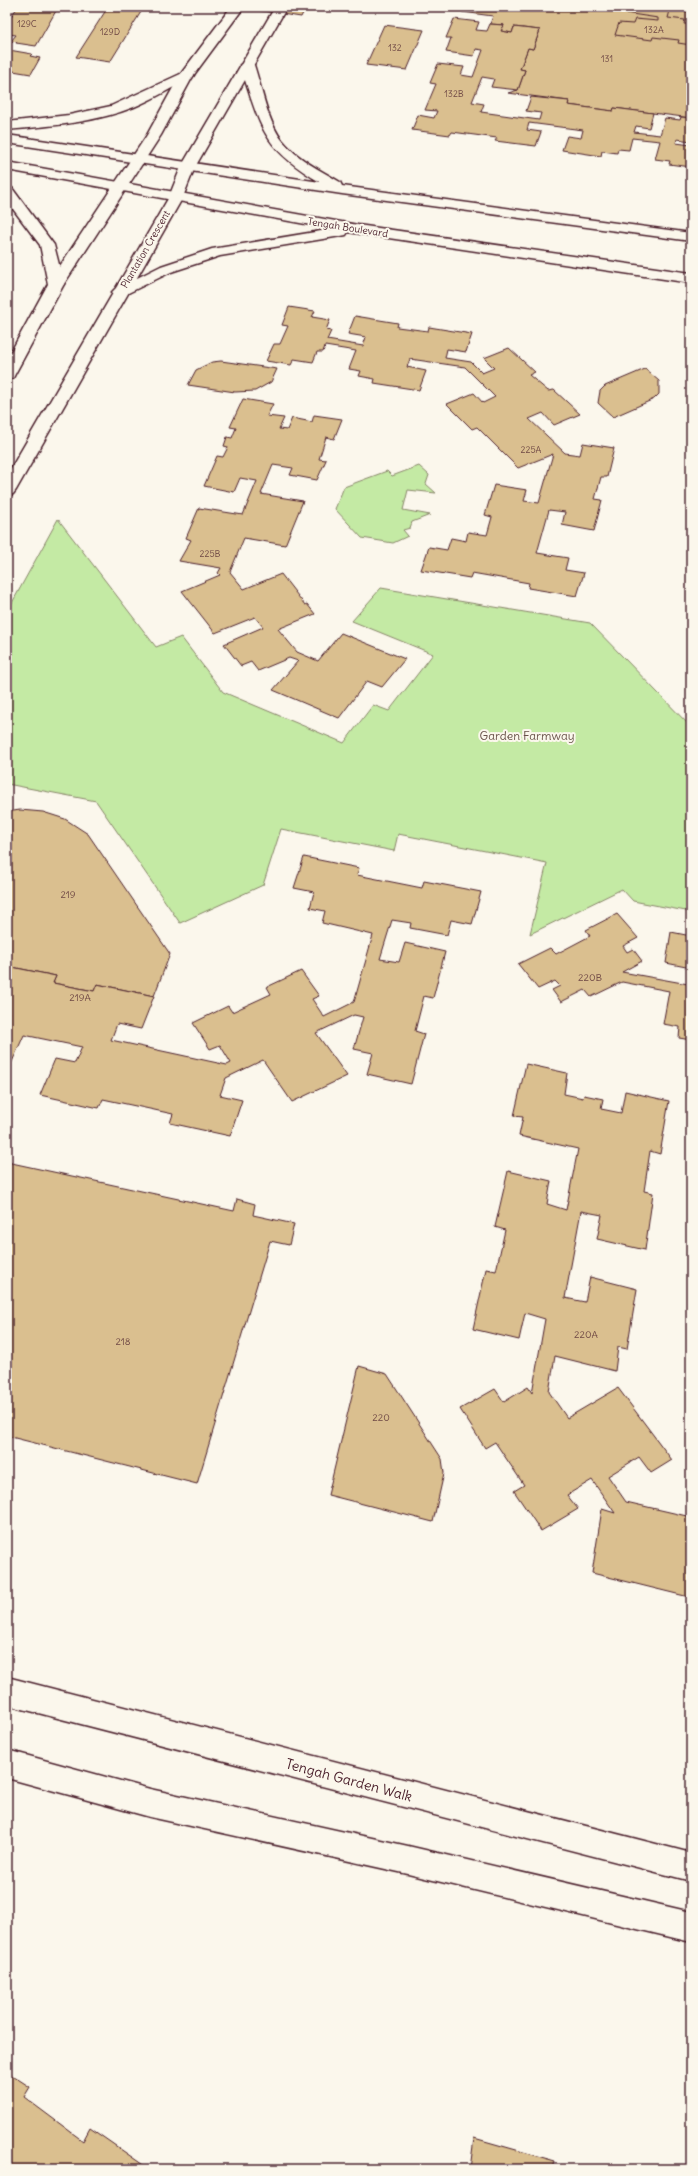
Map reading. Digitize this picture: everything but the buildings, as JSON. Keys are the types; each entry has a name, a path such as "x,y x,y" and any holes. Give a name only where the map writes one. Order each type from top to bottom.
{"main road":[{"path":"7,374 56,284 154,135 187,75 238,7"},
{"name":"Plantation Crescent","path":"7,490 176,197 188,166 281,7"},
{"path":"247,65 264,114 277,142 302,164 342,190"},
{"path":"7,126 54,121 105,112 130,104 187,75"},
{"path":"7,139 342,190 691,237"},
{"name":"Tengah Boulevard","path":"7,166 358,229 691,278"},
{"path":"7,191 47,245 56,284"},
{"path":"120,292 166,269 217,252 358,229"},
{"name":"Tengah Garden Walk","path":"7,1691 691,1867"},
{"path":"7,1764 150,1803 400,1858 691,1927"}],"green space":[{"path":"419,466 429,475 426,484 436,493 408,490 403,510 430,515 412,522 410,528 403,530 408,536 393,543 362,538 335,509 344,487 387,471 392,476"},
{"name":"Garden Farmway","path":"58,519 156,647 181,637 223,692 344,743 373,705 389,711 433,654 352,621 381,588 590,623 691,727 691,912 633,901 622,889 530,934 547,863 398,834 394,851 281,829 263,885 180,923 96,801 7,784 7,612"}]}
